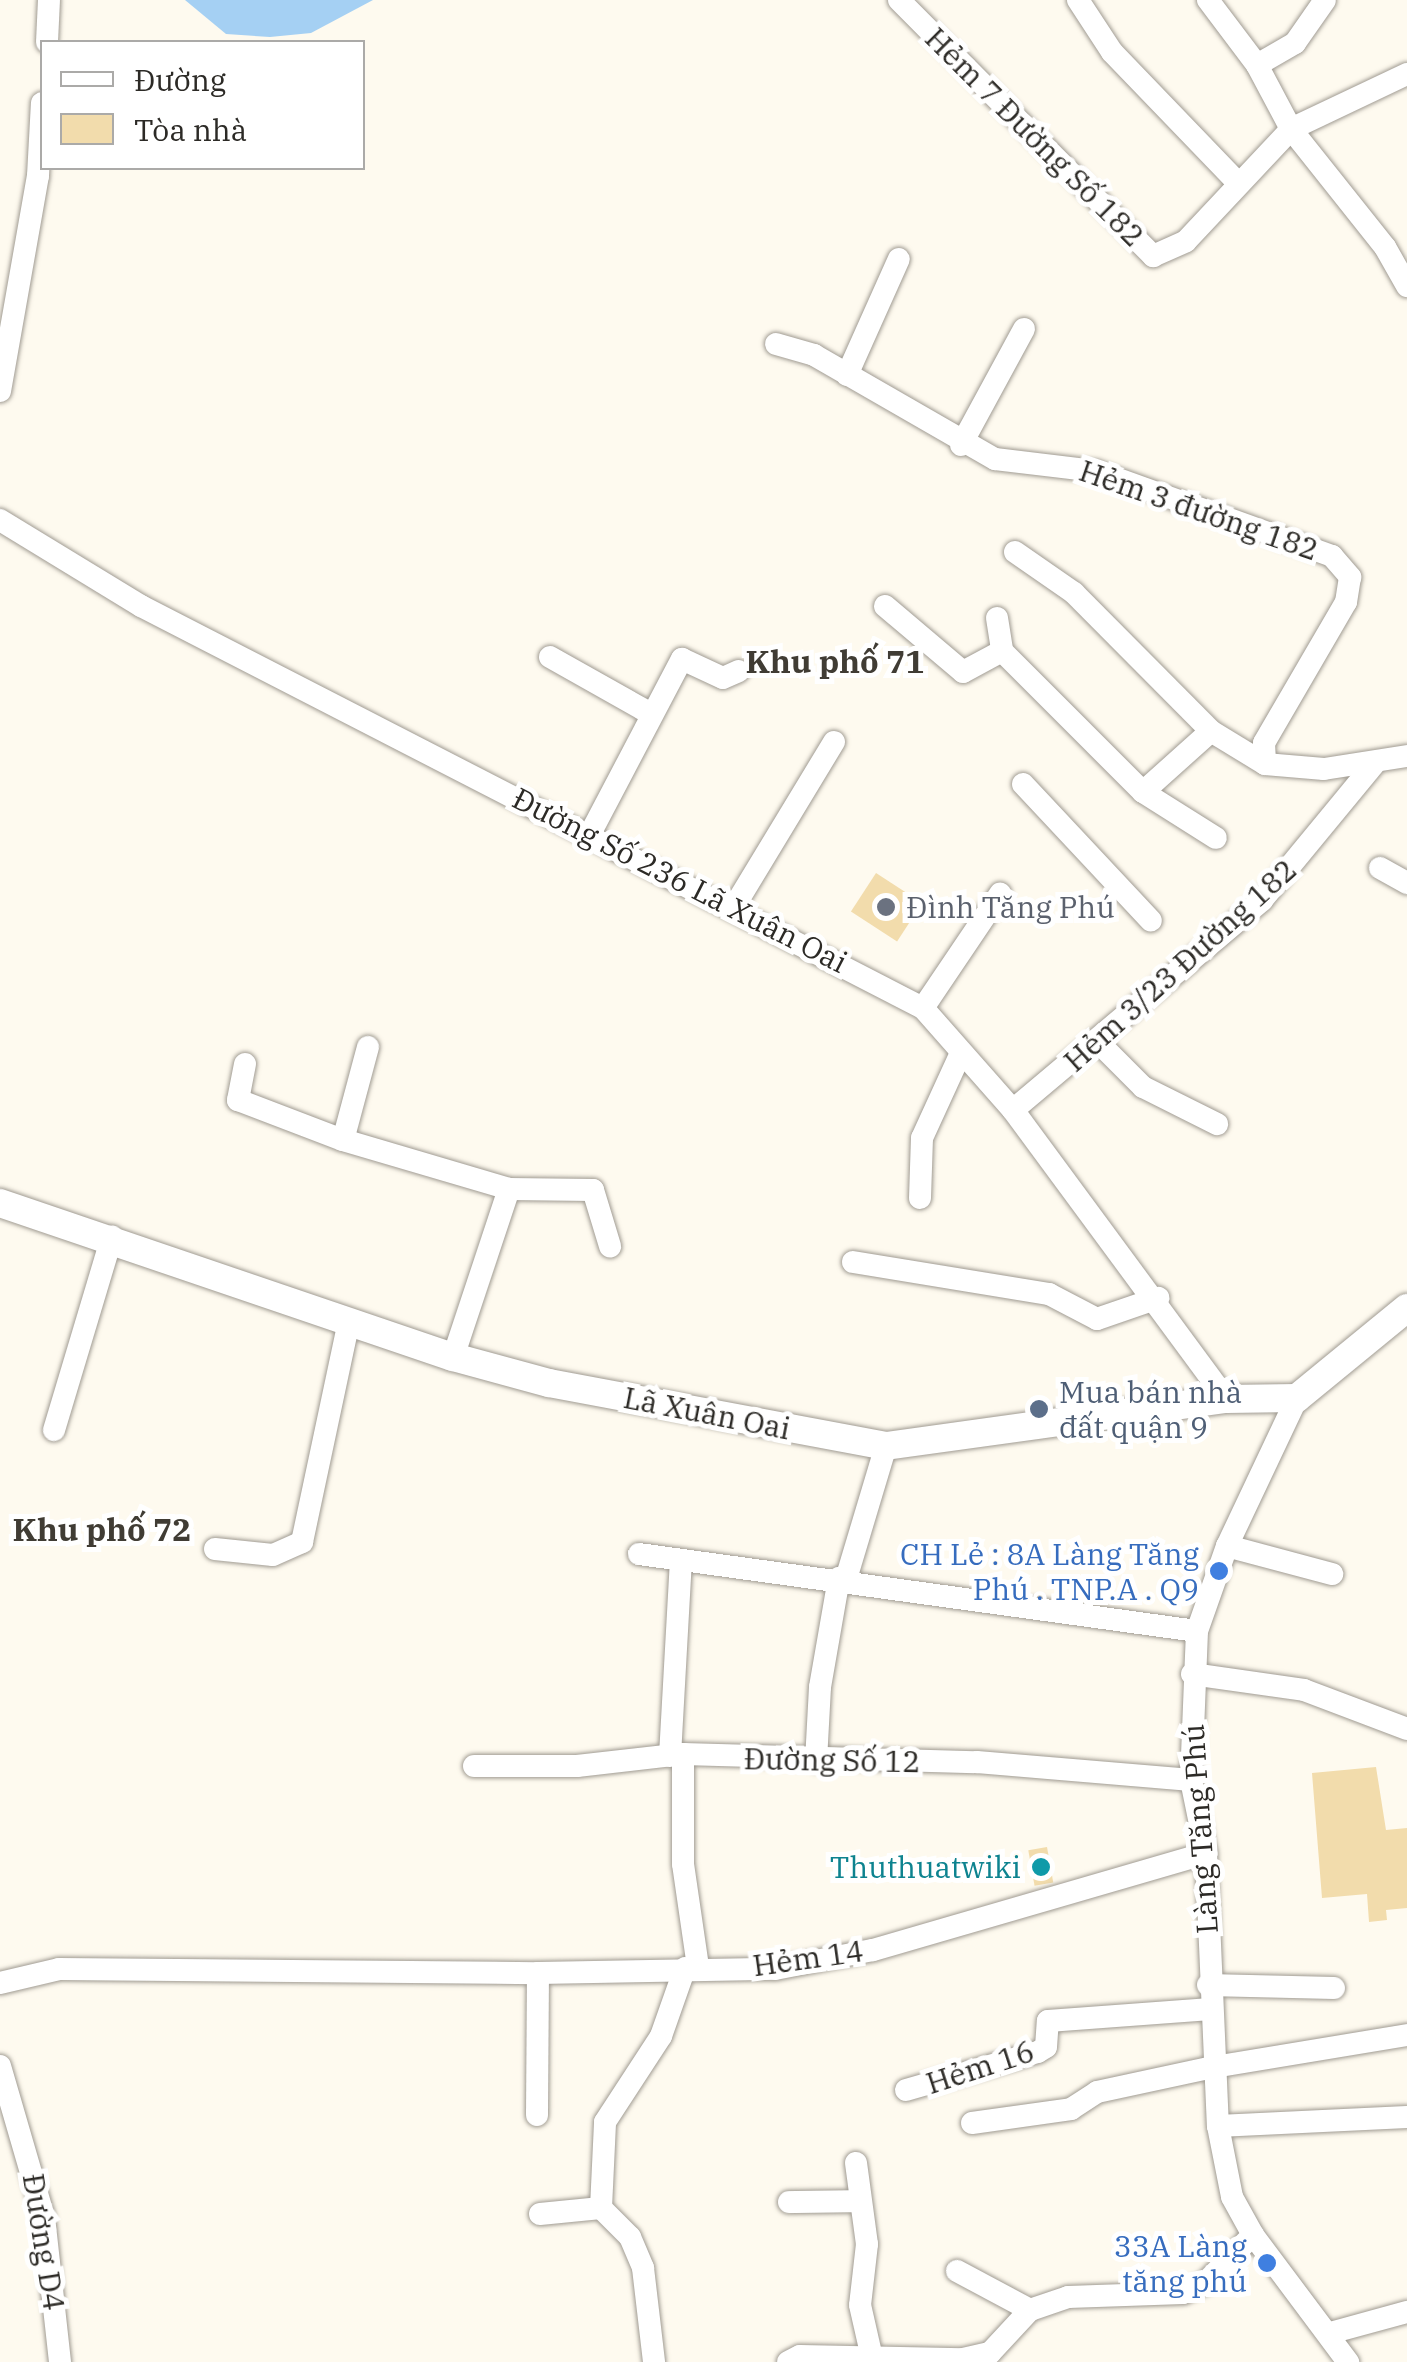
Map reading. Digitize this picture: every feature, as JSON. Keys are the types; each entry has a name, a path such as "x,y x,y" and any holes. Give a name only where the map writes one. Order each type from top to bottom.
{"main road":[{"name":"Lã Xuân Oai","path":"0,1203 112,1237 452,1356 549,1383 886,1446 1226,1399 1297,1398"},
{"path":"1297,1398 1407,1308"}],"street":[{"path":"46,40 50,0"},
{"name":"Hẻm 7 Đường Số 182","path":"899,0 1153,256 1186,242 1291,129"},
{"path":"1078,0 1112,52 1239,184"},
{"path":"1208,0 1257,65 1291,129 1385,247 1407,286"},
{"path":"1257,65 1295,43 1326,0"},
{"path":"1291,129 1407,74"},
{"path":"0,391 38,176 40,140"},
{"path":"848,376 899,260"},
{"path":"961,445 1024,329"},
{"name":"Hẻm 3 đường 182","path":"776,344 814,355 961,445 994,460 1096,470 1332,556 1350,577 1346,602 1264,742 1265,764"},
{"name":"Đường Số 236 Lã Xuân Oai","path":"0,520 141,606 734,907 924,1008 1013,1110 1158,1298 1226,1399"},
{"path":"1015,552 1074,593 1211,731 1265,764 1324,769 1407,756"},
{"path":"885,606 964,672 1002,651"},
{"path":"997,618 1002,651 1142,792 1216,838"},
{"path":"550,657 651,714"},
{"path":"590,834 682,659 723,678 738,672"},
{"path":"1142,792 1211,731"},
{"path":"734,907 834,742"},
{"name":"Hẻm 3/23 Đường 182","path":"1013,1110 1262,900 1374,764"},
{"path":"1023,784 1151,921"},
{"path":"1380,868 1407,883"},
{"path":"924,1008 1000,894"},
{"path":"1097,1041 1144,1087 1217,1124"},
{"path":"343,1140 368,1046"},
{"path":"920,1198 922,1138 962,1052"},
{"path":"245,1064 238,1100 343,1140 509,1189 594,1190 610,1246"},
{"path":"452,1356 509,1189"},
{"path":"54,1430 112,1237"},
{"path":"853,1262 1048,1294 1097,1319 1158,1298"},
{"path":"215,1548 273,1554 302,1542 349,1320"},
{"name":"Làng Tăng Phú","path":"1297,1398 1227,1546 1197,1631 1192,1674 1191,1780 1206,1854 1208,1985 1218,2126 1232,2196 1253,2235 1338,2351"},
{"path":"816,1761 820,1687 842,1579 886,1446"},
{"path":"1227,1546 1332,1574"},
{"path":"640,1554 1197,1631"},
{"path":"654,2362 640,2250 601,2208 605,2122 661,2036 691,1968 677,1755 681,1560"},
{"path":"1192,1674 1304,1690 1407,1729"},
{"name":"Đường Số 12","path":"474,1766 576,1766 677,1755 977,1762 1191,1780"},
{"name":"Hẻm 14","path":"0,1983 59,1969 538,1973 775,1969 873,1950 1206,1854"},
{"path":"537,2115 538,1973"},
{"path":"1208,1985 1334,1988"},
{"name":"Hẻm 16","path":"906,2090 1038,2052 1046,2047 1048,2021 1211,2009"},
{"path":"972,2123 1071,2109 1097,2092 1214,2066 1407,2035"},
{"name":"Đường D4","path":"0,2066 44,2217 60,2362"},
{"path":"1218,2126 1407,2118"},
{"path":"856,2164 858,2201 867,2244 860,2305 872,2358"},
{"path":"789,2202 858,2201"},
{"path":"540,2214 601,2208"},
{"path":"788,2362 800,2356 995,2358 1030,2310 1068,2297 1183,2293 1204,2283 1253,2235"},
{"path":"957,2271 1030,2310"},
{"path":"1338,2351 1407,2312"}],"water":[{"path":"185,0 373,0 311,33 270,37 226,34"}],"building":[{"name":"Đình Tăng Phú","path":"876,873 922,903 897,942 851,912"},
{"path":"1376,1767 1386,1830 1407,1828 1407,1908 1386,1910 1387,1920 1369,1922 1367,1894 1322,1898 1312,1773"},
{"name":"Thuthuatwiki","path":"1047,1847 1053,1882 1035,1886 1028,1850"}],"place":[{"name":"Đình Tăng Phú","path":"886,907"},
{"name":"Mua bán nhà đất quận 9","path":"1039,1409"},
{"name":"CH Lẻ : 8A Làng Tăng Phú . TNP.A . Q9","path":"1219,1571"},
{"name":"Thuthuatwiki","path":"1041,1867"},
{"name":"33A Làng tăng phú","path":"1267,2263"}],"district":[{"name":"Khu phố 71","path":"835,661"},
{"name":"Khu phố 72","path":"102,1529"}]}
